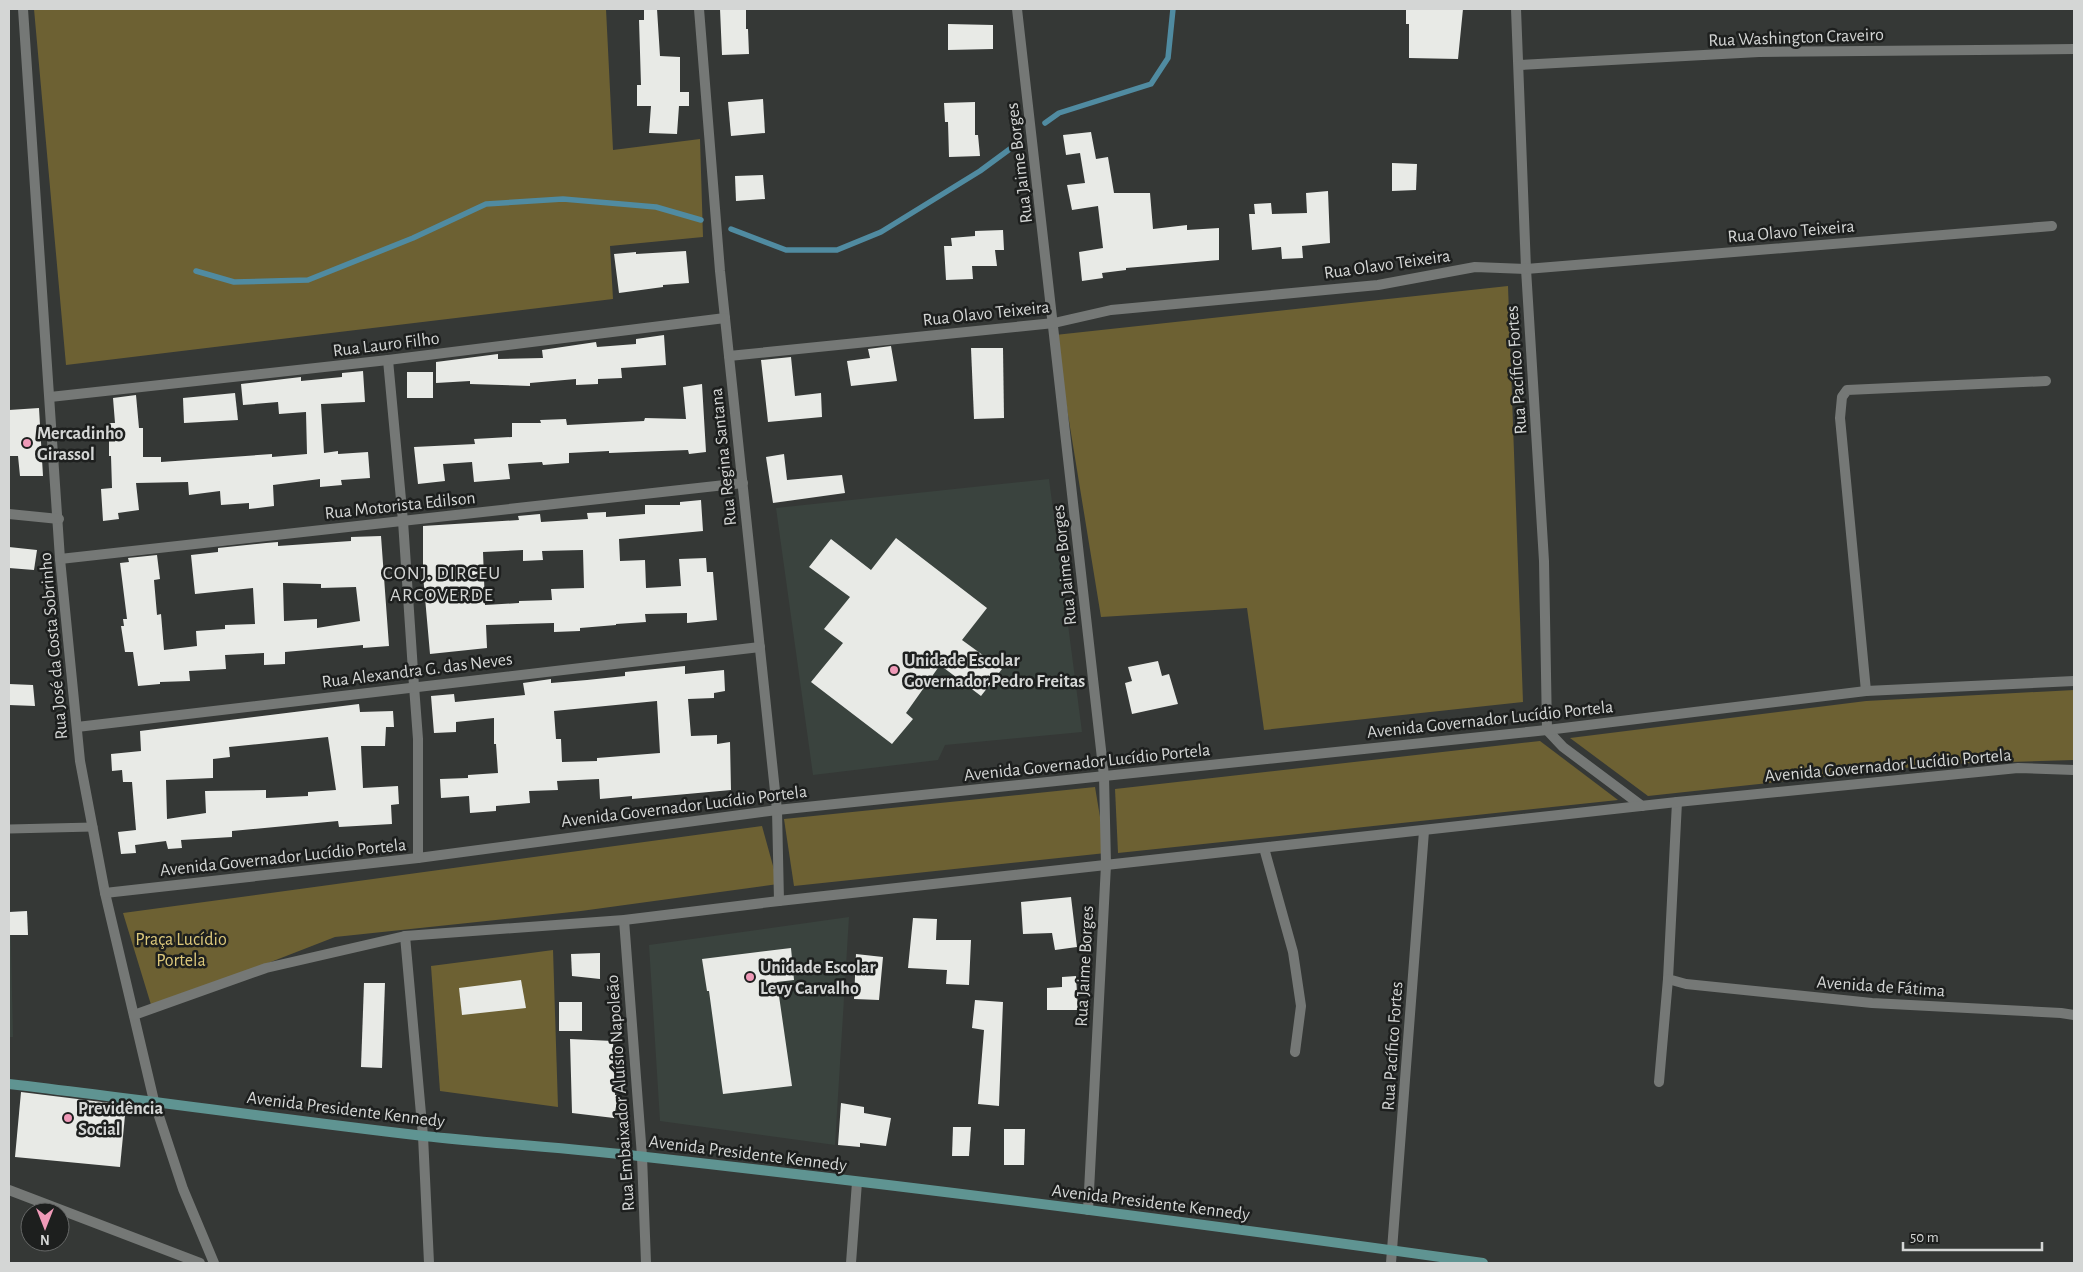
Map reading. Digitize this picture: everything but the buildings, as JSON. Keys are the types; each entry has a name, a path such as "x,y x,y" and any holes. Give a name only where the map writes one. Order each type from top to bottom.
{"street":[{"name":"Rua José da Costa Sobrinho","path":"23,9 59,519 60,559 80,761 105,894 154,1100 183,1189 214,1263"},
{"name":"Rua Regina Santana","path":"699,9 728,356 777,810 779,901"},
{"name":"Rua Jaime Borges","path":"1017,9 1104,776 1106,865 1088,1210"},
{"name":"Rua Pacífico Fortes","path":"1516,9 1526,270 1544,561 1547,730"},
{"name":"Rua Washington Craveiro","path":"1519,66 1759,52 2074,49"},
{"name":"Rua Olavo Teixeira","path":"728,356 1054,323 1111,310 1378,285 1475,267 1526,270 2052,226"},
{"name":"Rua Lauro Filho","path":"50,397 388,360 725,318"},
{"path":"388,360 403,521 418,739 418,858"},
{"path":"1866,691 1840,418 1842,397 1847,390 2046,381"},
{"name":"Rua Motorista Edilson","path":"60,559 743,483"},
{"path":"9,514 59,519"},
{"name":"Rua Alexandra G. das Neves","path":"77,727 414,686 760,647"},
{"name":"Avenida Governador Lucídio Portela","path":"105,894 418,858 777,810 1547,730 1866,691 2074,681"},
{"path":"1547,730 1564,747 1642,806"},
{"name":"Avenida Governador Lucídio Portela","path":"134,1015 266,968 405,936 624,920 779,901 1677,802 2018,768 2074,770"},
{"path":"1659,1082 1668,979 1677,802"},
{"name":"Rua Pacífico Fortes","path":"1391,1263 1424,831"},
{"path":"1264,848 1293,952 1301,1006 1295,1052"},
{"name":"Rua Embaixador Aluísio Napoleão","path":"624,920 642,1156 646,1263"},
{"path":"405,936 423,1136 429,1263"},
{"name":"Avenida de Fátima","path":"1668,979 1686,984 1872,1003 2074,1015"},
{"name":"Avenida Presidente Kennedy","path":"9,1084 154,1100 423,1136 642,1156 1088,1210 1483,1263"},
{"path":"851,1263 857,1182"},
{"path":"9,1190 200,1263"}],"lane":[{"path":"9,829 93,827"}],"shaded area":[{"path":"1049,479 1082,732 945,745 938,760 813,775 776,508"},
{"path":"9,856 13,1037 9,1037"},
{"path":"849,917 835,1145 660,1121 649,945"}],"green space":[{"path":"34,9 606,9 613,150 700,139 703,237 610,246 613,299 66,365"},
{"path":"1508,286 1523,702 1264,730 1247,608 1101,617 1055,335"},
{"path":"2074,690 2074,760 1942,764 1648,796 1570,738 1866,701"},
{"path":"1540,741 1618,800 1118,853 1115,789"},
{"path":"1095,787 1106,853 794,886 784,819"},
{"name":"Praça Lucídio Portela","path":"762,826 778,884 581,911 335,937 152,1008 123,913"},
{"path":"553,950 558,1107 440,1091 431,966"}],"waterway":[{"path":"1045,123 1059,113 1151,84 1168,58 1173,9"},
{"path":"731,229 786,250 837,250 881,232 980,171 1018,143"},
{"path":"196,271 234,282 308,280 413,238 486,204 563,199 656,207 701,220"}],"place":[{"name":"Mercadinho Girassol","path":"27,443"},
{"name":"Unidade Escolar Governador Pedro Freitas","path":"894,670"},
{"name":"Unidade Escolar Levy Carvalho","path":"750,977"},
{"name":"Previdência Social","path":"68,1118"}],"district":[{"name":"CONJ. DIRCEU ARCOVERDE","path":"442,583"}]}
